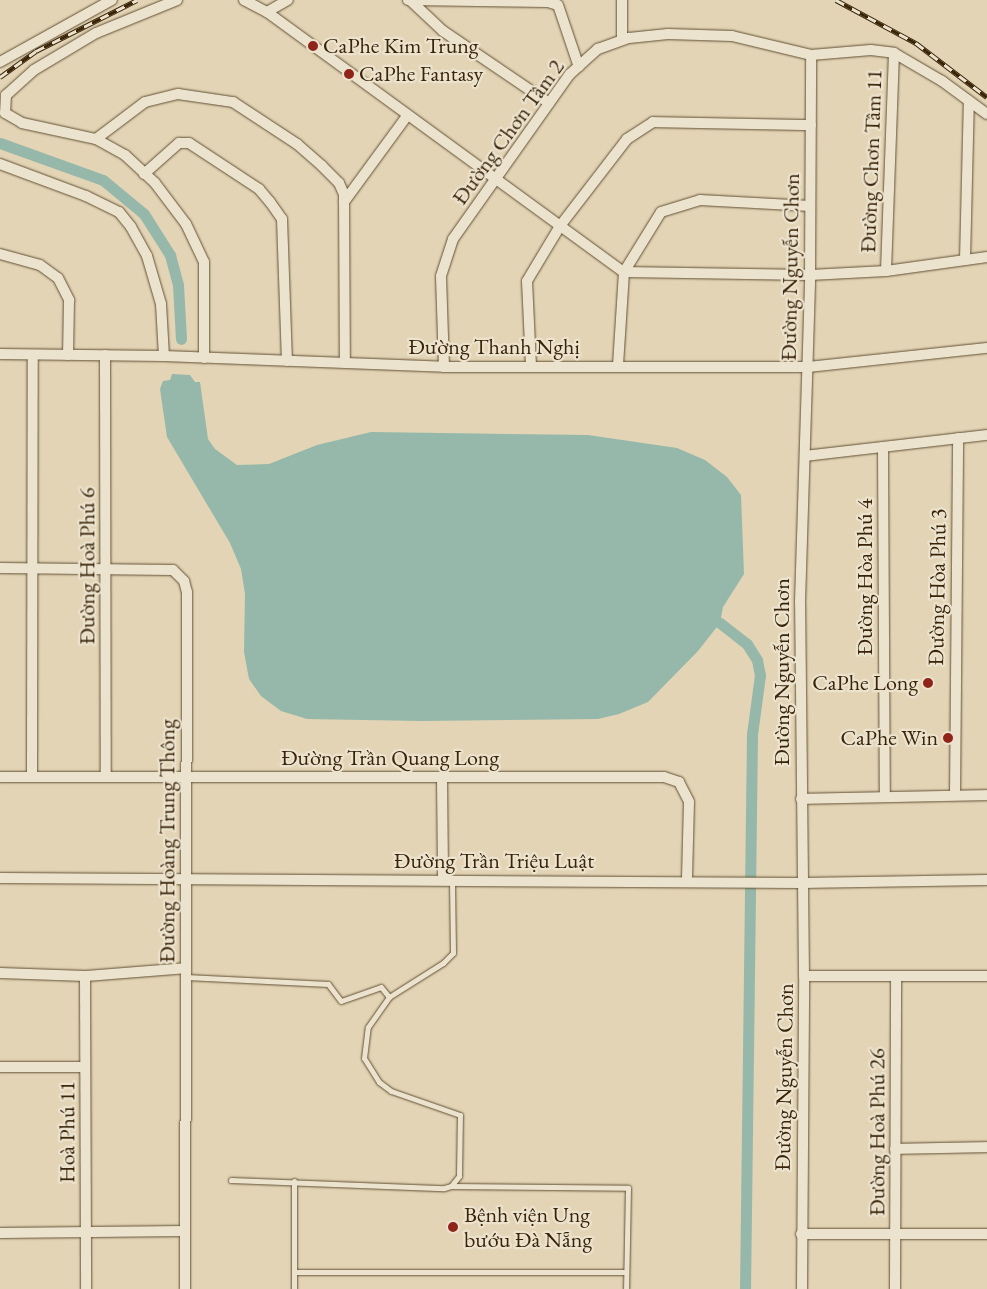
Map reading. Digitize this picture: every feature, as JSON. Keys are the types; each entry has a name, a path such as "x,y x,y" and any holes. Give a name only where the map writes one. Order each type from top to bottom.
{"street":[{"path":"0,62 112,0"},
{"path":"177,0 96,33 34,70 6,96 5,113 22,123 96,139 125,155 144,174 186,224 204,262 204,358"},
{"path":"244,0 267,12 407,116 624,272 810,276 886,270 987,257"},
{"path":"267,12 288,0"},
{"path":"409,0 548,2 558,5 579,67"},
{"path":"409,0 443,31 549,103"},
{"path":"622,0 622,40"},
{"name":"Đường Chơn Tâm 2","path":"444,367 441,276 453,239 494,178 570,74 598,49 622,40 668,34 732,36 811,55 871,50 894,53"},
{"path":"894,53 987,114"},
{"name":"Đường Chơn Tâm 11","path":"886,270 894,53"},
{"name":"Đường Nguyễn Chơn","path":"802,1289 804,976 801,883 800,602 810,276 811,55"},
{"path":"96,139 144,102 178,94 233,102 296,144 322,166 339,183 344,202 345,363"},
{"path":"965,260 969,101"},
{"path":"344,202 407,116"},
{"path":"532,366 527,281 560,226 627,139 653,122 810,125"},
{"path":"144,174 179,143 189,143 258,189 270,202 282,219 287,361"},
{"path":"0,164 94,200 118,212 131,227 147,256 161,304 164,356"},
{"path":"618,365 624,272 661,212 700,200 810,206"},
{"path":"2,256 40,265 58,278 69,300 68,355"},
{"name":"Đường Thanh Nghị","path":"0,354 164,356 444,367 618,365 808,367 987,348"},
{"path":"32,778 33,355"},
{"name":"Đường Hoà Phú 6","path":"105,355 106,777"},
{"path":"805,456 987,435"},
{"name":"Đường Hòa Phú 3","path":"955,796 958,438"},
{"name":"Đường Hòa Phú 4","path":"883,447 885,797"},
{"name":"Đường Hoàng Trung Thông","path":"0,568 173,570 184,581 187,592 185,1289"},
{"name":"Đường Trần Quang Long","path":"0,778 664,776 679,782 689,802 687,880"},
{"path":"442,777 448,879"},
{"path":"801,799 987,795"},
{"name":"Đường Trần Triệu Luật","path":"0,878 687,880 787,881 801,883 987,880"},
{"path":"0,973 85,976 186,973"},
{"name":"Hoà Phú 11","path":"85,976 86,1289"},
{"path":"804,976 987,976"},
{"name":"Đường Hoà Phú 26","path":"895,1289 896,976"},
{"path":"0,1067 85,1067"},
{"path":"895,1149 987,1147"},
{"path":"0,1233 185,1231"},
{"path":"801,1234 987,1234"}],"lane":[{"path":"448,879 452,953 443,963 389,997 368,1027 364,1058 378,1082 391,1091 460,1115 461,1168 451,1186"},
{"path":"186,973 328,984 341,1001 381,987 389,997"},
{"path":"231,1180 451,1186 628,1188 626,1289"},
{"path":"294,1181 296,1272 294,1289"},
{"path":"296,1272 626,1272"}],"shaded area":[{"path":"172,374 190,375 195,382 200,382 208,439 215,449 237,465 269,464 317,445 371,432 588,435 677,448 705,460 727,477 741,495 744,574 723,607 720,623 698,651 648,702 619,714 598,719 421,721 307,719 281,711 261,696 249,679 244,652 245,594 241,569 230,543 167,437 160,389 163,381 170,380"}],"waterway":[{"path":"0,143 103,180 144,214 170,255 178,285 181,339"},
{"path":"720,623 747,644 757,660 760,675 752,734 745,1289"}],"railway":[{"path":"0,77 36,51 137,0"},
{"path":"836,0 916,43 987,97"}],"place":[{"name":"CaPhe Kim Trung","path":"313,46"},
{"name":"CaPhe Fantasy","path":"349,74"},
{"name":"CaPhe Long","path":"928,683"},
{"name":"CaPhe Win","path":"948,738"},
{"name":"Bệnh viện Ung bướu Đà Nẵng","path":"453,1227"}]}
